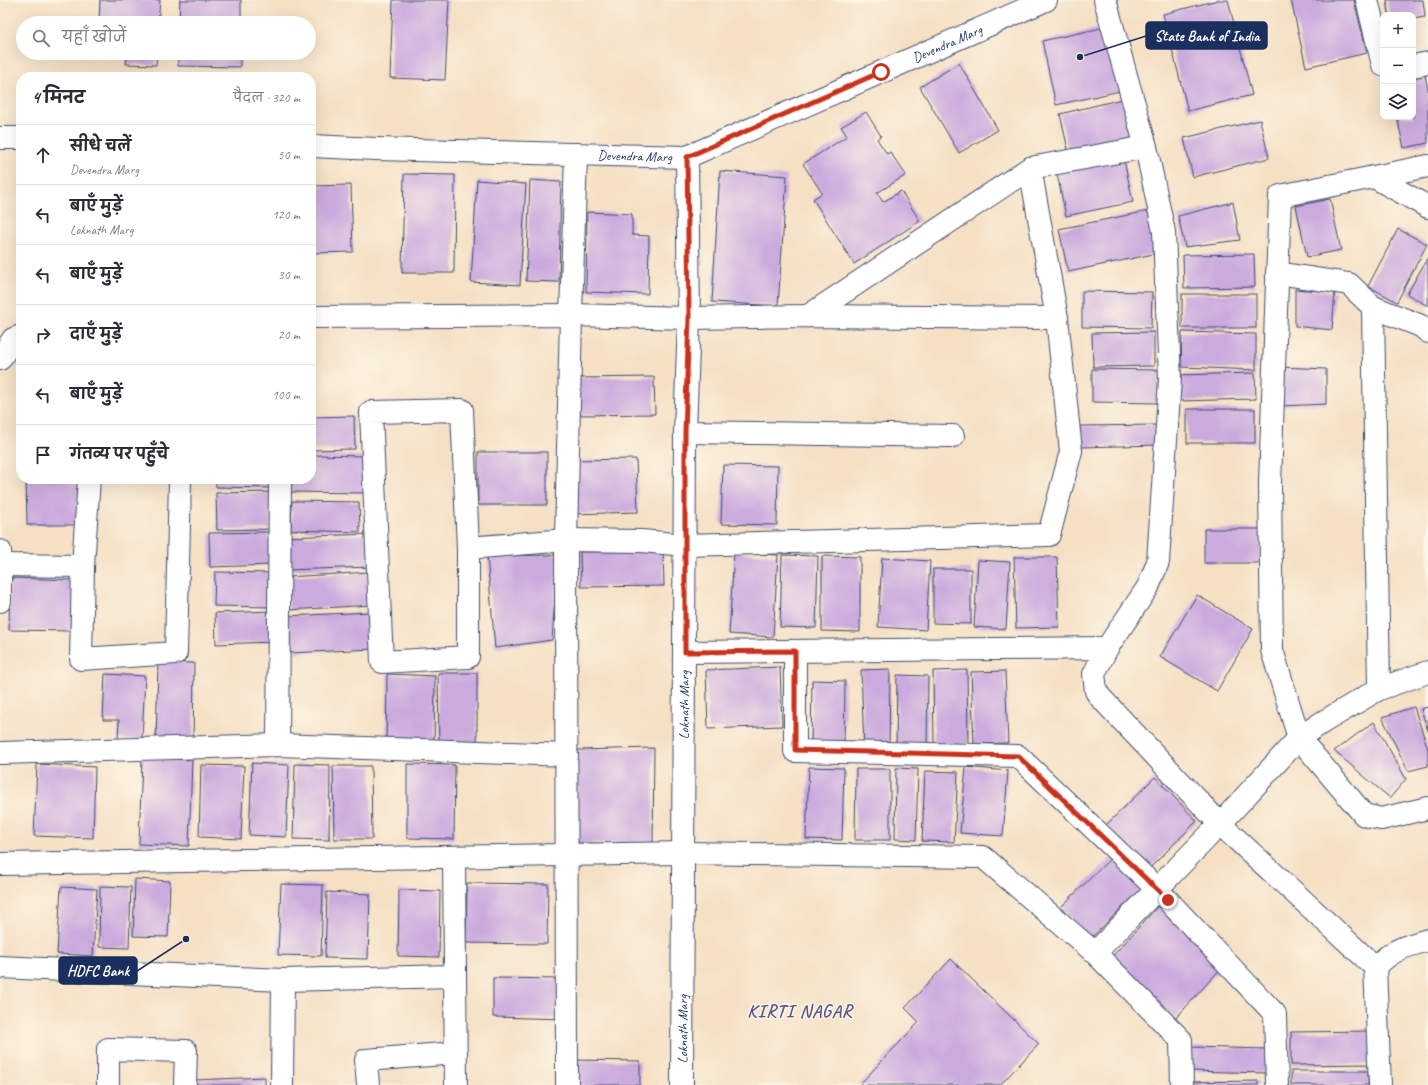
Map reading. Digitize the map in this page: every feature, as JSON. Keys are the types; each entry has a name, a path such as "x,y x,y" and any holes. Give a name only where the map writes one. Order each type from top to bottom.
{"street":[{"name":"Devendra Marg","path":"316,146 687,157 1046,0"},
{"path":"1105,0 1146,147 1164,232 1170,379 1158,562 1148,587 1107,648 1094,674 1096,691 1220,824 1375,968 1380,1085"},
{"path":"1367,0 1380,53"},
{"path":"1416,65 1428,63"},
{"path":"808,316 1030,168 1146,147"},
{"path":"568,1085 566,540 576,154"},
{"name":"Loknath Marg","path":"682,1085 685,432 689,318 687,157"},
{"path":"1428,166 1280,196 1270,484 1272,650 1299,738 1364,815 1381,819 1428,808"},
{"path":"468,548 566,540 642,541 685,545 1049,535 1071,452 1057,318 1030,168"},
{"path":"1374,177 1428,207"},
{"path":"1277,273 1349,284 1373,307 1421,326 1428,332"},
{"path":"1373,307 1379,689"},
{"path":"316,317 571,314 689,318 808,316 1057,318"},
{"path":"0,359 13,339 16,338"},
{"path":"462,410 468,548 468,657 382,662 371,412 462,410"},
{"path":"685,432 953,436"},
{"path":"89,484 83,566 81,659 176,653 180,484"},
{"path":"278,745 280,484"},
{"path":"0,551 0,601"},
{"path":"0,565 83,566"},
{"path":"685,652 1107,648"},
{"path":"795,651 795,750 1018,756 1157,889 1275,1014 1276,1085"},
{"path":"1095,954 1220,824 1299,738 1379,689 1428,672"},
{"path":"0,753 278,745 567,755"},
{"path":"0,864 684,853 983,857 1095,954 1181,1040 1182,1085"},
{"path":"454,857 456,1085"},
{"path":"1375,968 1387,956 1400,948 1428,940"},
{"path":"0,967 283,980 455,976"},
{"path":"282,1085 283,980"},
{"path":"108,1085 108,1049 186,1051 185,1085"},
{"path":"368,1085 366,1060 456,1053"}],"building":[{"path":"100,0 160,0 159,16 99,16"},
{"path":"180,0 241,0 241,16 179,16"},
{"path":"393,0 449,0 445,80 390,78"},
{"path":"1218,0 1228,0 1252,95 1188,111 1163,14"},
{"path":"1291,0 1354,0 1367,53 1306,67"},
{"path":"1387,0 1423,0 1425,17 1416,18 1416,12 1389,12"},
{"path":"1106,27 1120,91 1056,105 1042,41"},
{"path":"127,60 156,60 156,65 126,64"},
{"path":"178,60 240,60 240,67 178,66"},
{"path":"959,63 998,130 959,153 920,87"},
{"path":"1425,75 1428,90 1428,143 1404,148 1398,120 1416,120 1416,77"},
{"path":"1126,98 1136,138 1069,154 1060,114"},
{"path":"866,112 881,136 877,139 887,154 890,152 906,175 877,193 883,202 901,191 920,221 854,264 813,199 822,193 803,164 847,136 841,127"},
{"path":"1260,120 1269,158 1193,177 1184,138"},
{"path":"1124,160 1133,202 1066,216 1057,174"},
{"path":"720,171 787,176 778,306 712,302"},
{"path":"404,174 455,175 454,273 402,273"},
{"path":"477,180 526,184 520,285 471,282"},
{"path":"530,180 561,182 559,282 526,281"},
{"path":"351,185 353,252 316,253 316,186"},
{"path":"1330,199 1341,250 1307,257 1296,206"},
{"path":"1233,202 1240,240 1185,247 1178,216"},
{"path":"1153,210 1163,252 1068,272 1059,229"},
{"path":"587,212 632,214 632,235 649,236 648,294 586,292"},
{"path":"1398,229 1427,244 1397,302 1368,286"},
{"path":"1254,254 1255,287 1184,288 1183,255"},
{"path":"1428,257 1428,306 1407,294"},
{"path":"1295,289 1335,292 1332,330 1295,326"},
{"path":"1082,291 1152,292 1151,328 1082,327"},
{"path":"1182,294 1256,294 1256,328 1182,328"},
{"path":"1154,332 1154,366 1093,367 1092,333"},
{"path":"1182,332 1256,334 1256,370 1181,367"},
{"path":"1280,367 1326,369 1326,404 1281,406"},
{"path":"1092,369 1161,370 1161,403 1092,402"},
{"path":"1255,373 1256,399 1178,401 1177,375"},
{"path":"654,377 655,414 578,415 577,378"},
{"path":"1187,409 1255,409 1255,443 1187,443"},
{"path":"354,416 355,449 316,450 316,417"},
{"path":"1158,425 1159,445 1080,447 1080,426"},
{"path":"478,452 547,452 547,505 478,505"},
{"path":"316,455 366,456 366,493 288,492 289,484 316,484"},
{"path":"636,459 638,512 572,514 570,460"},
{"path":"723,465 778,466 777,525 721,524"},
{"path":"26,484 83,484 83,525 27,525"},
{"path":"216,484 270,484 270,488 216,487"},
{"path":"270,492 271,529 217,530 216,493"},
{"path":"292,501 359,502 360,532 291,530"},
{"path":"1204,529 1260,529 1261,563 1204,563"},
{"path":"269,532 270,565 210,567 209,533"},
{"path":"370,534 371,567 287,570 286,537"},
{"path":"663,551 664,586 581,587 580,552"},
{"path":"734,553 778,555 773,637 729,634"},
{"path":"558,555 552,640 495,648 487,556"},
{"path":"782,555 818,556 816,628 780,627"},
{"path":"822,556 860,557 860,632 822,631"},
{"path":"1014,557 1057,557 1059,627 1016,628"},
{"path":"882,558 930,561 926,630 878,627"},
{"path":"978,560 1010,562 1006,629 974,627"},
{"path":"933,569 971,569 971,624 933,623"},
{"path":"215,572 274,573 274,607 214,606"},
{"path":"369,572 372,605 289,610 287,577"},
{"path":"10,578 76,580 75,631 9,630"},
{"path":"1197,595 1253,629 1217,691 1160,657"},
{"path":"275,611 276,642 216,644 215,613"},
{"path":"372,612 374,649 289,653 287,616"},
{"path":"158,662 194,663 193,745 156,744"},
{"path":"780,667 782,726 708,729 706,670"},
{"path":"890,669 889,749 864,747 861,670"},
{"path":"967,670 968,744 934,745 933,671"},
{"path":"1005,671 1008,743 974,744 971,672"},
{"path":"438,673 477,673 477,748 439,748"},
{"path":"105,674 145,676 142,740 118,739 119,720 103,720"},
{"path":"387,674 435,676 434,748 386,747"},
{"path":"897,675 928,676 927,746 896,746"},
{"path":"812,680 845,681 844,746 811,745"},
{"path":"1414,707 1428,749 1428,766 1408,771 1382,717"},
{"path":"1428,707 1428,731 1421,709"},
{"path":"1374,722 1406,779 1390,798 1334,751"},
{"path":"654,748 653,844 575,843 578,750"},
{"path":"142,758 192,760 189,846 139,844"},
{"path":"252,763 289,765 286,837 249,835"},
{"path":"37,764 95,767 93,838 34,836"},
{"path":"295,764 330,765 329,840 293,839"},
{"path":"407,764 455,765 454,839 407,838"},
{"path":"201,765 244,766 241,839 199,837"},
{"path":"333,766 371,766 372,839 334,839"},
{"path":"809,767 844,768 842,840 806,839"},
{"path":"966,767 1008,771 1003,836 960,833"},
{"path":"896,768 918,769 916,840 895,839"},
{"path":"856,769 890,769 890,840 855,840"},
{"path":"925,771 958,772 954,842 922,841"},
{"path":"1155,777 1197,821 1149,869 1106,825"},
{"path":"1115,854 1145,885 1089,940 1061,907"},
{"path":"135,879 170,881 168,937 133,936"},
{"path":"467,883 548,884 547,944 466,943"},
{"path":"281,884 323,885 321,956 278,955"},
{"path":"100,886 131,887 129,948 99,947"},
{"path":"61,887 97,889 93,956 57,954"},
{"path":"399,890 440,891 439,957 398,956"},
{"path":"327,892 370,894 368,959 325,958"},
{"path":"1158,906 1223,966 1175,1019 1110,959"},
{"path":"951,959 1039,1044 1000,1085 861,1085 860,1084 919,1022 905,1008"},
{"path":"493,978 565,979 565,1019 493,1017"},
{"path":"1373,1031 1374,1064 1291,1065 1291,1032"},
{"path":"1190,1047 1267,1049 1267,1073 1190,1071"},
{"path":"571,1060 640,1061 640,1085 571,1085"},
{"path":"1291,1071 1368,1071 1368,1085 1291,1085"},
{"path":"265,1077 265,1085 195,1085 195,1080"},
{"path":"1258,1081 1258,1085 1191,1085 1191,1082"}],"place":[{"name":"State Bank of India","path":"1080,57"},
{"name":"HDFC Bank","path":"186,939"}],"district":[{"name":"KIRTI NAGAR","path":"800,1011"}],"route":[{"path":"881,72 687,157 689,318 685,432 685,652 795,651 795,750 1018,756 1168,900"}]}
